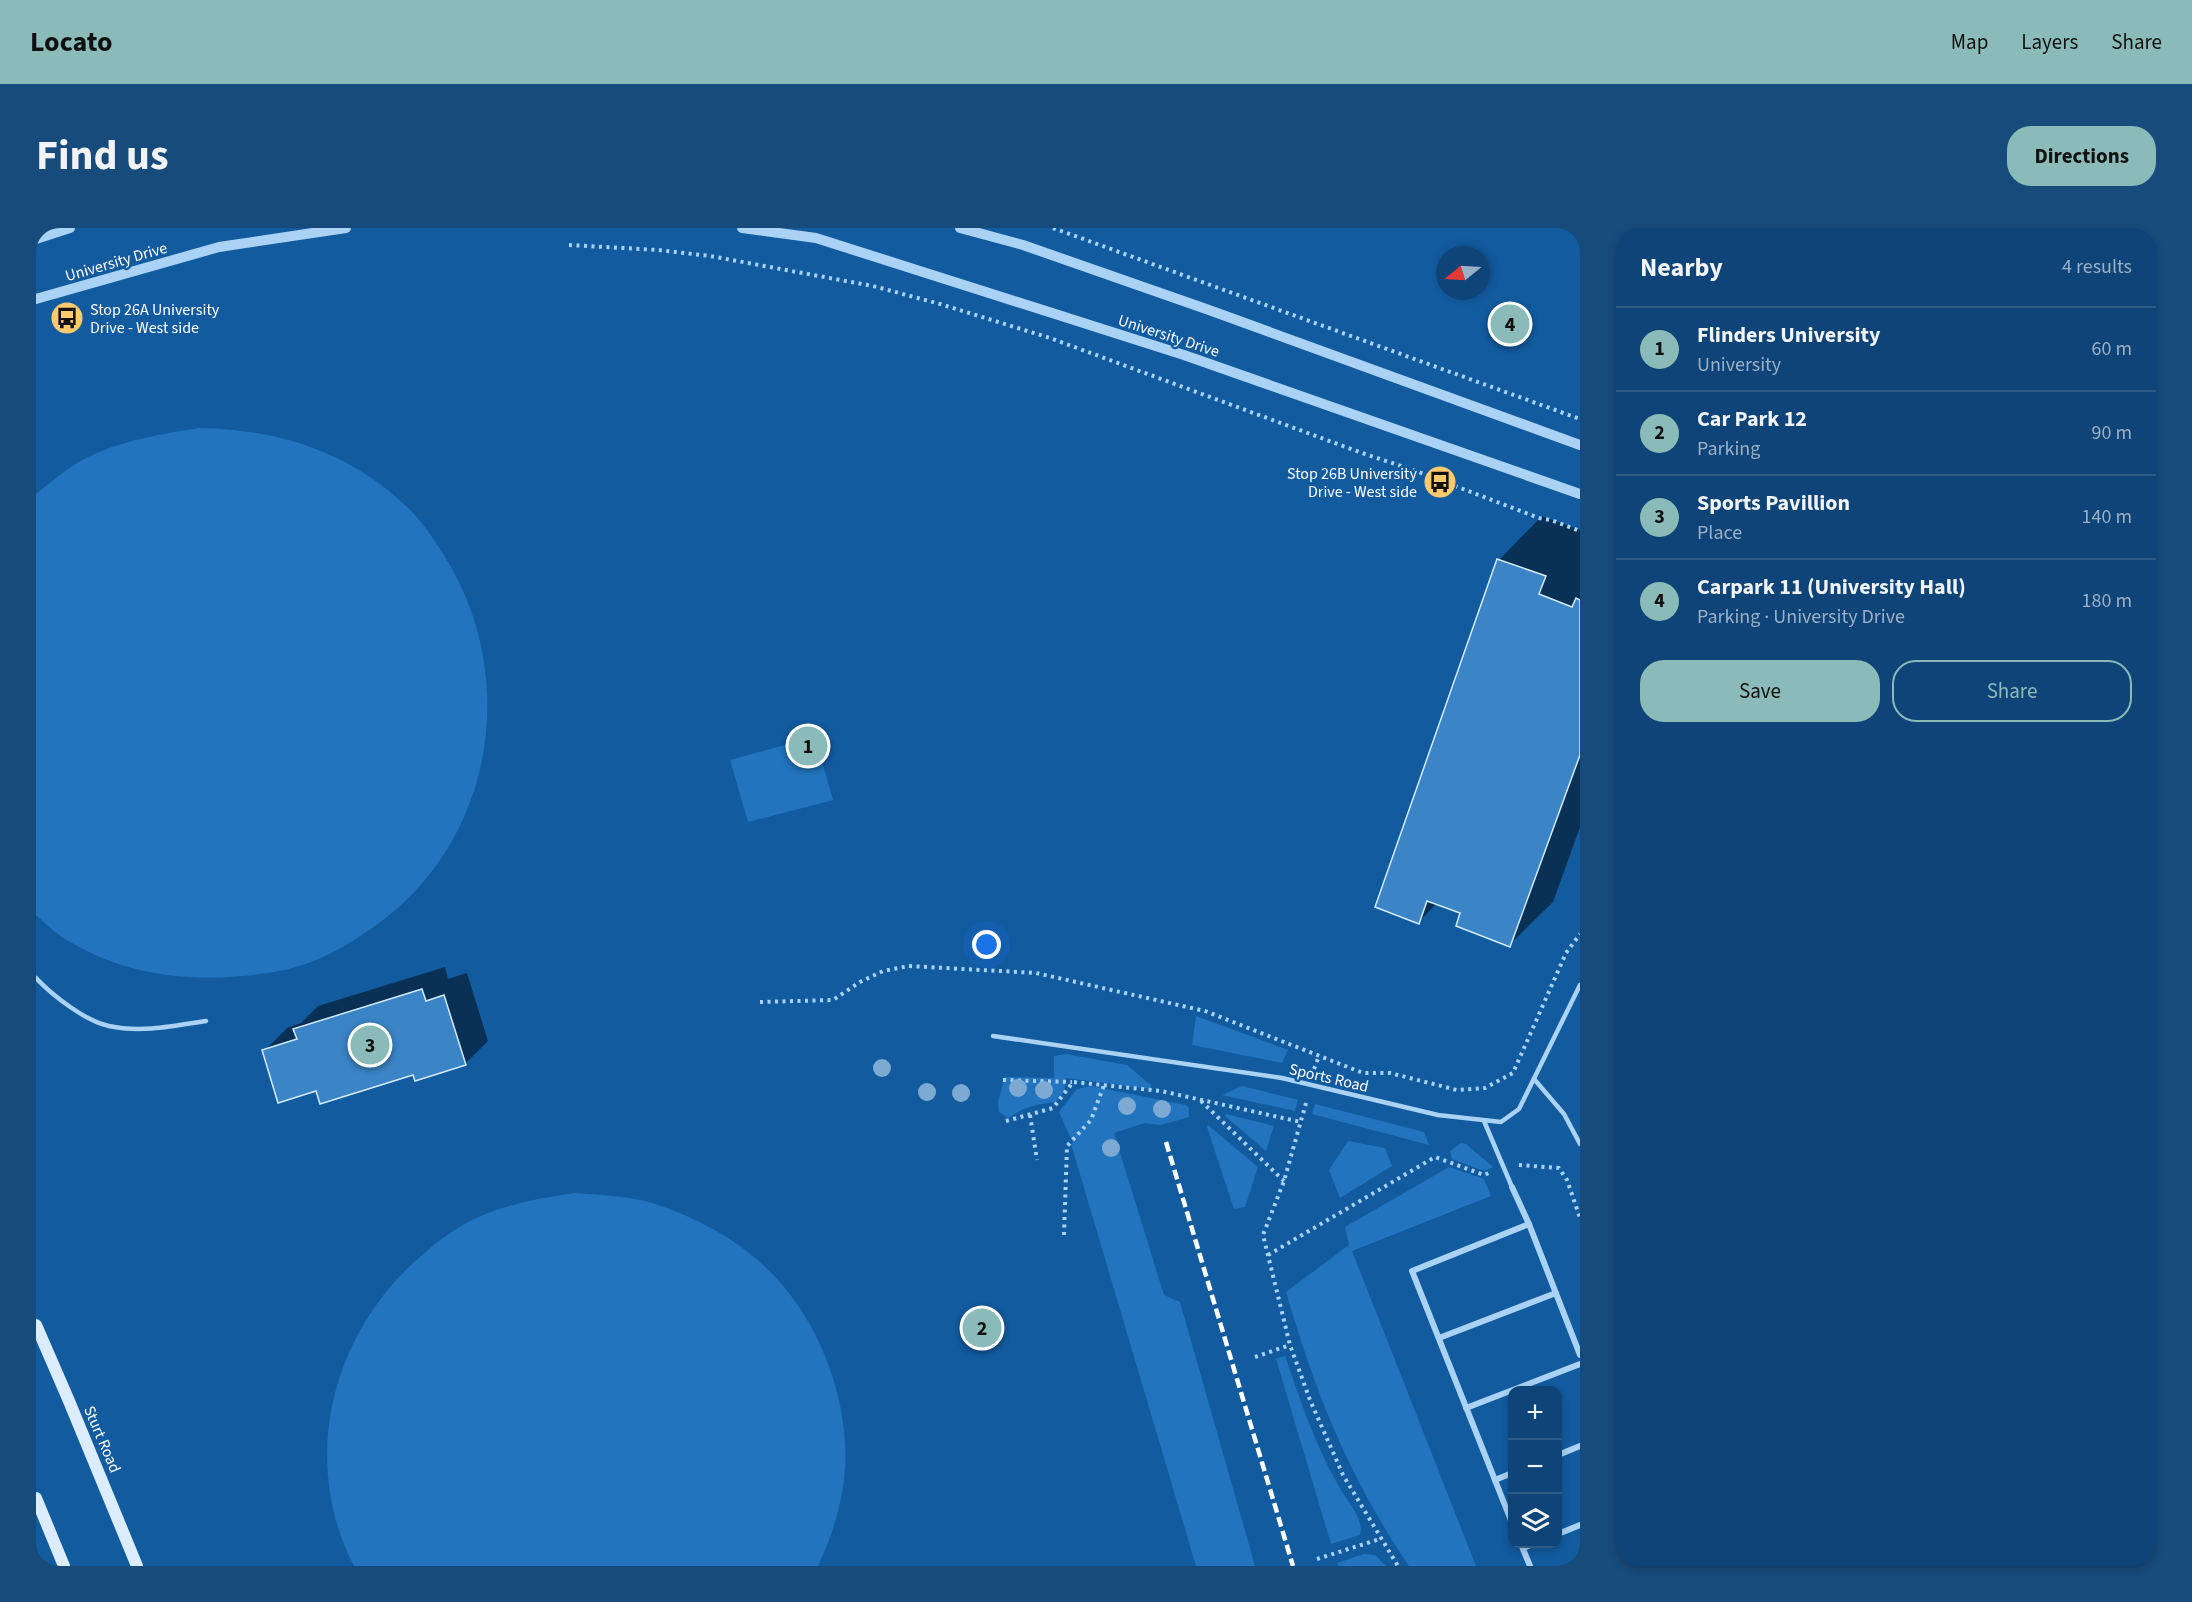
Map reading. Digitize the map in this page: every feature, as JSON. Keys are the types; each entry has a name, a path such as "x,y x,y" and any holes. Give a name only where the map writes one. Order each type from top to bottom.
{"main road":[{"name":"Sturt Road","path":"36,1325 136,1566"},
{"path":"36,1498 64,1566"}],"street":[{"path":"36,239 70,228"},
{"name":"University Drive","path":"36,299 219,247 346,228"},
{"name":"University Drive","path":"741,228 816,238 1184,355 1580,494"},
{"path":"960,228 1023,246 1209,310 1580,445"},
{"path":"1512,1187 1529,1224 1580,1356"},
{"path":"1508,1513 1412,1271 1529,1224"},
{"path":"1439,1338 1556,1293"},
{"path":"1466,1408 1580,1364"},
{"path":"1562,1453 1580,1446"},
{"path":"1495,1480 1508,1475"},
{"path":"1562,1532 1580,1525"},
{"path":"1523,1548 1530,1566"}],"lane":[{"path":"36,978 48,991 74,1010 108,1026 152,1029 206,1021"},
{"name":"Sports Road","path":"993,1036 1282,1078 1438,1115 1501,1122 1519,1109 1580,985"},
{"path":"1534,1079 1564,1114 1580,1144"},
{"path":"1484,1121 1512,1187"}],"path":[{"path":"1053,228 1580,419"},
{"path":"569,245 658,250 710,256 873,286 940,304 1060,342 1580,531"},
{"path":"760,1002 832,1000 860,982 883,971 909,966 1036,973 1205,1011 1363,1073 1390,1073 1458,1090 1485,1088 1513,1073 1566,953 1580,934"},
{"path":"1314,1071 1319,1056"},
{"path":"1003,1080 1073,1082 1161,1091 1301,1122"},
{"path":"1006,1121 1053,1108 1073,1082"},
{"path":"1064,1235 1067,1146 1091,1120 1104,1085"},
{"path":"1201,1100 1284,1180"},
{"path":"1306,1103 1284,1180 1263,1235 1290,1345 1331,1449 1380,1539 1398,1566"},
{"path":"1030,1115 1037,1160"},
{"path":"1268,1255 1435,1157"},
{"path":"1559,1168 1568,1180 1580,1218"},
{"path":"1255,1357 1290,1345"},
{"path":"1317,1559 1380,1539"}],"shaded area":[{"path":"200,428 256,433 311,447 361,471 406,506 441,550 469,604 483,654 487,705 483,756 469,805 446,850 415,891 375,926 340,949 307,964 252,975 208,978 166,975 104,959 65,939 36,915 36,494 73,466 97,453 148,437"},
{"path":"815,737 833,800 748,822 730,760"},
{"path":"1196,1016 1288,1050 1282,1063 1192,1045"},
{"path":"1066,1054 1127,1065 1151,1085 1151,1089 1066,1078 1064,1092 1056,1102 1031,1107 1008,1118 999,1112 998,1102 1005,1077 1054,1078 1054,1056"},
{"path":"1091,1086 1186,1105 1189,1108 1189,1117 1161,1125 1145,1123 1114,1133 1164,1295 1180,1302 1255,1566 1196,1566 1071,1144 1073,1143 1059,1112 1077,1089"},
{"path":"1242,1086 1298,1100 1295,1111 1222,1095"},
{"path":"1315,1104 1424,1132 1429,1145 1312,1114"},
{"path":"1226,1114 1274,1126 1266,1151 1225,1116"},
{"path":"1208,1125 1258,1167 1245,1207 1234,1209"},
{"path":"1348,1141 1385,1148 1392,1166 1340,1198 1329,1170"},
{"path":"1461,1143 1466,1144 1493,1167 1484,1171 1452,1159 1450,1151"},
{"path":"1449,1167 1484,1179 1491,1196 1352,1251 1476,1566 1409,1566 1369,1500 1336,1434 1309,1366 1286,1292 1349,1245 1345,1227"},
{"path":"574,1193 642,1200 703,1224 728,1238 762,1264 795,1301 809,1323 830,1369 842,1417 845,1442 843,1490 830,1537 818,1566 354,1566 337,1525 329,1484 328,1441 334,1400 346,1360 365,1322 390,1287 421,1256 457,1228 504,1208"},
{"path":"1285,1356 1322,1454 1360,1522 1360,1535 1331,1544 1276,1359"},
{"path":"1364,1554 1375,1555 1386,1566 1338,1566 1337,1563"}],"building":[{"path":"1497,559 1546,576 1539,594 1572,607 1576,598 1580,600 1580,755 1510,947 1456,926 1460,913 1427,901 1419,924 1375,907"},
{"path":"422,989 426,1001 444,995 466,1065 415,1081 413,1075 320,1104 316,1091 278,1103 262,1050 297,1039 293,1029"}],"railway":[{"path":"1166,1142 1293,1566"}],"place":[{"name":"Stop 26A University Drive - West side","path":"67,318"},
{"name":"Carpark 11 (University Hall)","path":"1510,324"},
{"name":"Stop 26B University Drive - West side","path":"1440,482"},
{"name":"Flinders University","path":"808,746"},
{"name":"Sports Pavillion","path":"370,1045"},
{"name":"Car Park 12","path":"982,1328"}]}
